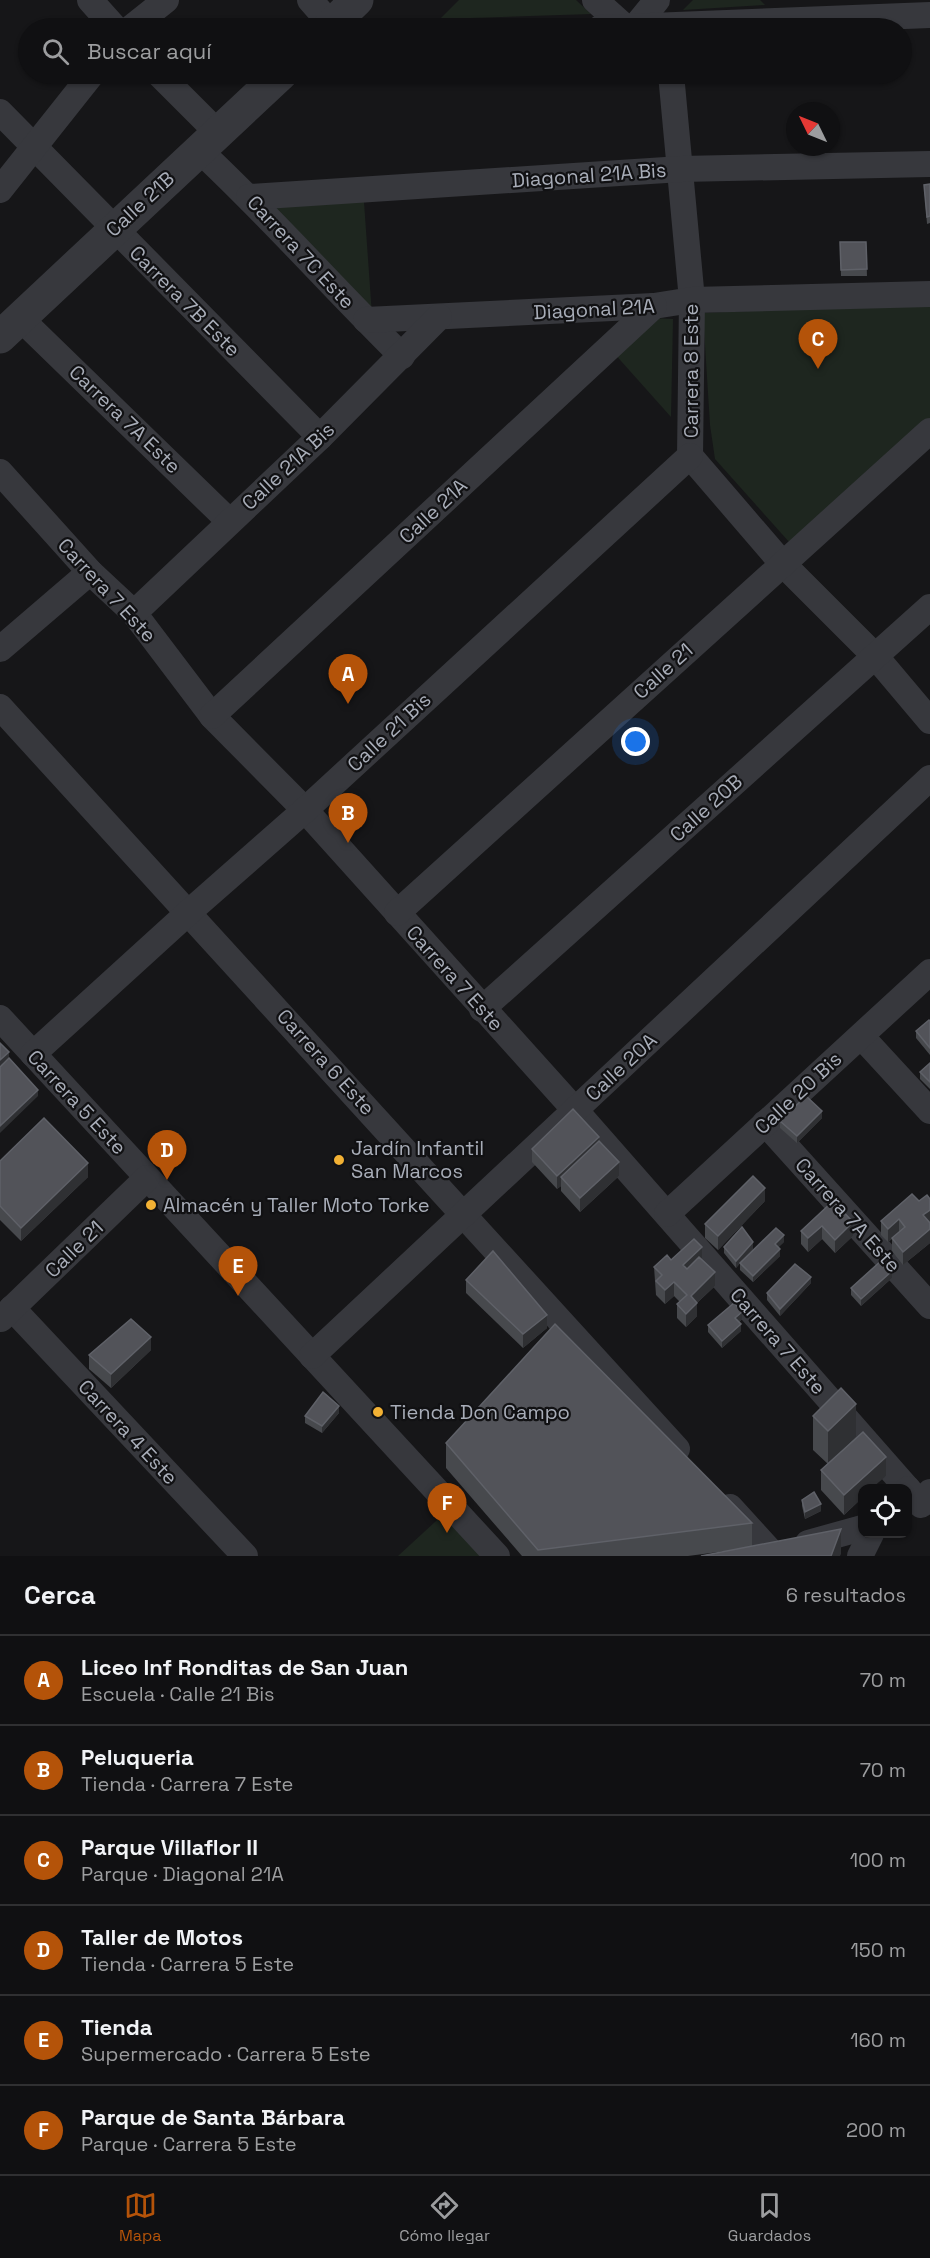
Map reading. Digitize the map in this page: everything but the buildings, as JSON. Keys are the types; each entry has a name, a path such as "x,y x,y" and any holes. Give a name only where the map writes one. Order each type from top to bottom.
{"street":[{"path":"90,0 106,18"},
{"path":"144,18 166,0"},
{"path":"310,0 323,18"},
{"path":"338,18 357,0"},
{"path":"595,0 618,18"},
{"path":"639,18 657,0"},
{"path":"778,0 815,13"},
{"path":"762,18 815,13 930,15"},
{"path":"0,190 84,84"},
{"name":"Carrera 7C Este","path":"166,84 249,196 402,356"},
{"name":"Calle 21B","path":"9,321 114,229 270,84"},
{"name":"Carrera 8 Este","path":"672,84 692,300 690,456 782,563 876,657 930,721"},
{"name":"Carrera 7B Este","path":"0,112 320,437"},
{"name":"Diagonal 21A Bis","path":"249,196 681,169 930,164"},
{"name":"Diagonal 21A","path":"366,320 654,306 692,300 930,294"},
{"name":"Calle 21A","path":"212,716 654,306"},
{"name":"Calle 21A Bis","path":"134,613 320,437 439,317"},
{"name":"Carrera 7A Este","path":"9,321 229,521"},
{"name":"Calle 21","path":"397,913 930,431"},
{"name":"Calle 21 Bis","path":"33,1054 305,810 690,456"},
{"name":"Carrera 7 Este","path":"0,472 90,572 134,613 212,716 305,810 575,1110 917,1498"},
{"path":"0,649 90,572"},
{"name":"Calle 20B","path":"482,1009 930,607"},
{"name":"Carrera 6 Este","path":"0,707 693,1467"},
{"name":"Calle 20A","path":"312,1356 930,778"},
{"name":"Calle 20 Bis","path":"667,1214 930,972"},
{"name":"Carrera 5 Este","path":"0,1018 497,1556"},
{"path":"861,1036 930,1111"},
{"name":"Carrera 7A Este","path":"765,1123 930,1306"},
{"name":"Calle 21","path":"6,1314 147,1178"},
{"name":"Carrera 4 Este","path":"6,1314 244,1556"},
{"path":"717,1492 762,1554 858,1529"},
{"path":"860,1556 869,1538"}],"shaded area":[{"path":"459,0 576,0 591,14 470,18 441,18"},
{"path":"693,0 760,0 765,5 683,10"},
{"path":"364,202 372,315 265,206"},
{"path":"930,303 930,426 790,543 715,459 710,425 703,313"},
{"path":"653,318 673,319 671,417 613,352"},
{"path":"448,1510 491,1556 398,1556"}],"place":[{"name":"Parque Villaflor II","path":"818,369"},
{"name":"Liceo Inf Ronditas de San Juan","path":"348,704"},
{"name":"Peluqueria","path":"348,843"},
{"name":"Jardín Infantil San Marcos","path":"339,1160"},
{"name":"Taller de Motos","path":"167,1180"},
{"name":"Almacén y Taller Moto Torke","path":"151,1205"},
{"name":"Tienda","path":"238,1296"},
{"name":"Tienda Don Campo","path":"378,1412"},
{"name":"Parque de Santa Bárbara","path":"447,1533"}]}
